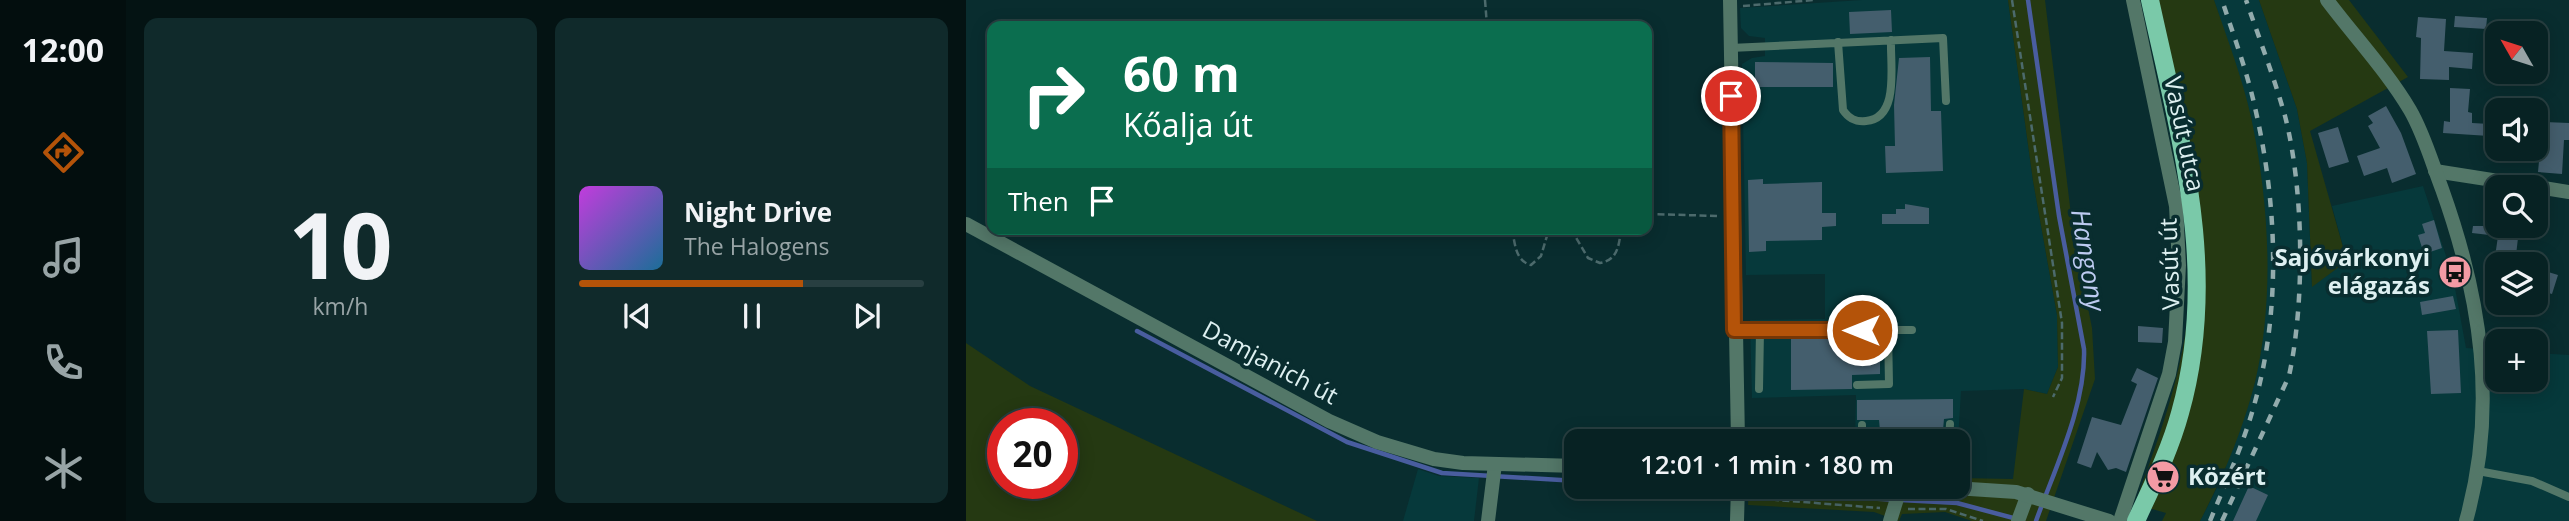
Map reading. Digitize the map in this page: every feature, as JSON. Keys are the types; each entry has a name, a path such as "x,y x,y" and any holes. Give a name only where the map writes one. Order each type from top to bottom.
{"main road":[{"name":"Vasút út","path":"2136,521 2166,455 2181,411 2193,349 2198,286 2192,198 2150,0"}],"street":[{"name":"Vasút utca","path":"2120,521 2169,374 2175,342 2179,265 2176,206 2133,0"},
{"path":"2327,0 2410,111 2462,247 2478,319 2483,389 2478,471 2466,521"},
{"path":"1730,3 1738,429"},
{"path":"2435,171 2569,192"},
{"name":"Damjanich út","path":"966,224 1329,421 1377,442 1494,474 1564,467"},
{"path":"1488,521 1494,474"},
{"path":"1970,488 2006,490 2030,495 2109,521"},
{"path":"2020,516 2030,495"},
{"path":"1737,521 1738,499"}],"lane":[{"path":"1730,48 1943,37 1946,101"},
{"path":"1838,43 1843,110 1850,118 1862,121 1877,118 1889,104 1891,40"},
{"path":"1734,330 1912,330"},
{"path":"1759,389 1760,330"},
{"path":"1857,385 1889,384 1888,330"},
{"path":"1950,424 1950,429"},
{"path":"2478,471 2532,481 2569,497"}],"path":[{"path":"1485,0 1487,21"},
{"path":"1730,3 1814,0"},
{"path":"2012,0 2062,323 2062,378 2053,397"},
{"path":"1652,214 1735,216"},
{"path":"1513,235 1522,261 1531,265 1541,256 1547,235"},
{"path":"1575,235 1588,258 1600,263 1613,257 1618,250 1621,235"},
{"path":"1843,499 1946,509 1983,521"}],"shaded area":[{"path":"1862,0 2008,0 2033,181 2057,315 2058,367 2047,394 2024,389 1961,391 1959,429 1855,429 1856,395 1752,398 1750,320 1825,319 1825,274 1746,275 1742,64 1752,58 1765,56 1765,38 1749,36 1741,28 1740,8"},
{"path":"2214,0 2259,0 2297,109 2307,163 2312,286 2347,261 2332,206 2423,186 2453,277 2466,348 2485,349 2485,392 2548,392 2548,354 2569,355 2569,521 2200,521 2221,480 2255,382 2263,333 2267,270 2264,204 2251,117"},
{"path":"1418,469 1439,476 1479,478 1474,521 1403,521"}],"green space":[{"path":"2008,0 2045,0 2073,231 2092,328 2095,379 2046,521 1972,521 1945,512 1902,514 1899,521 1874,512 1748,505 1748,499 1970,499 1970,478 2013,479 2024,389 2047,394 2058,367 2057,315 2033,181"},
{"path":"2143,0 2214,0 2247,102 2262,182 2267,283 2261,350 2255,382 2238,435 2200,521 2162,521 2166,513 2135,504 2165,419 2180,361 2186,332 2190,272 2189,238 2180,170"},
{"path":"2259,0 2349,0 2408,77 2310,131 2347,261 2312,287 2307,163 2297,109"},
{"path":"966,343 1030,386 1077,408 987,408 987,499 1078,499 1078,409 1317,521 966,521"}],"building":[{"path":"1891,10 1892,32 1850,34 1849,12"},
{"path":"2455,16 2487,18 2485,29 2454,27"},
{"path":"2418,17 2446,19 2444,51 2473,53 2472,69 2449,67 2449,80 2420,79 2421,38 2416,37"},
{"path":"1930,57 1931,111 1941,111 1943,171 1886,173 1885,146 1895,146 1894,105 1899,58"},
{"path":"1755,62 1833,63 1833,87 1755,87"},
{"path":"2450,88 2470,89 2468,112 2472,113 2472,123 2485,124 2485,136 2443,133 2444,121 2450,122"},
{"path":"2386,106 2401,133 2416,174 2392,183 2387,168 2364,176 2357,156 2380,148 2368,126 2373,123 2368,116"},
{"path":"2548,122 2569,123 2569,140 2564,140 2562,174 2538,172 2539,161 2548,161"},
{"path":"2338,127 2349,162 2329,168 2318,133"},
{"path":"1763,179 1763,184 1822,182 1822,213 1836,213 1836,226 1822,227 1822,240 1766,241 1766,251 1749,252 1748,180"},
{"path":"1905,204 1929,208 1929,224 1882,224 1882,214 1896,214 1896,209 1905,209"},
{"path":"2434,220 2442,248 2424,254 2418,235 2425,233 2422,224"},
{"path":"2473,226 2485,226 2485,234 2472,233"},
{"path":"2498,238 2518,238 2516,252 2496,252"},
{"path":"2548,272 2558,275 2552,294 2548,293"},
{"path":"2453,296 2456,309 2422,315 2420,302"},
{"path":"2138,326 2163,328 2162,343 2138,342"},
{"path":"2458,330 2461,393 2431,394 2427,331"},
{"path":"1880,338 1880,374 1852,375 1852,389 1791,390 1791,339"},
{"path":"2137,368 2158,378 2126,472 2116,468 2108,470 2097,452 2091,468 2077,463 2092,417 2121,425 2137,384 2131,381"},
{"path":"1953,399 1953,418 1944,419 1943,429 1880,429 1879,420 1857,420 1857,400"},
{"path":"2249,486 2268,495 2256,521 2233,521"}],"waterway":[{"name":"Hangony","path":"2028,0 2059,216 2084,349 2075,414 2036,521"},
{"path":"1137,331 1347,442 1442,473 1564,480"},
{"path":"1882,499 1957,503 2017,519"}],"railway":[{"path":"2210,521 2255,402 2269,331 2273,257 2272,220 2263,147 2249,84 2222,0"},
{"path":"2222,521 2289,376 2300,281 2299,211 2291,145 2281,101 2246,0"}],"place":[{"name":"Sajóvárkonyi elágazás","path":"2455,272"},
{"name":"Közért","path":"2163,477"}],"route":[{"path":"1731,96 1735,216 1734,330 1862,330"}]}
